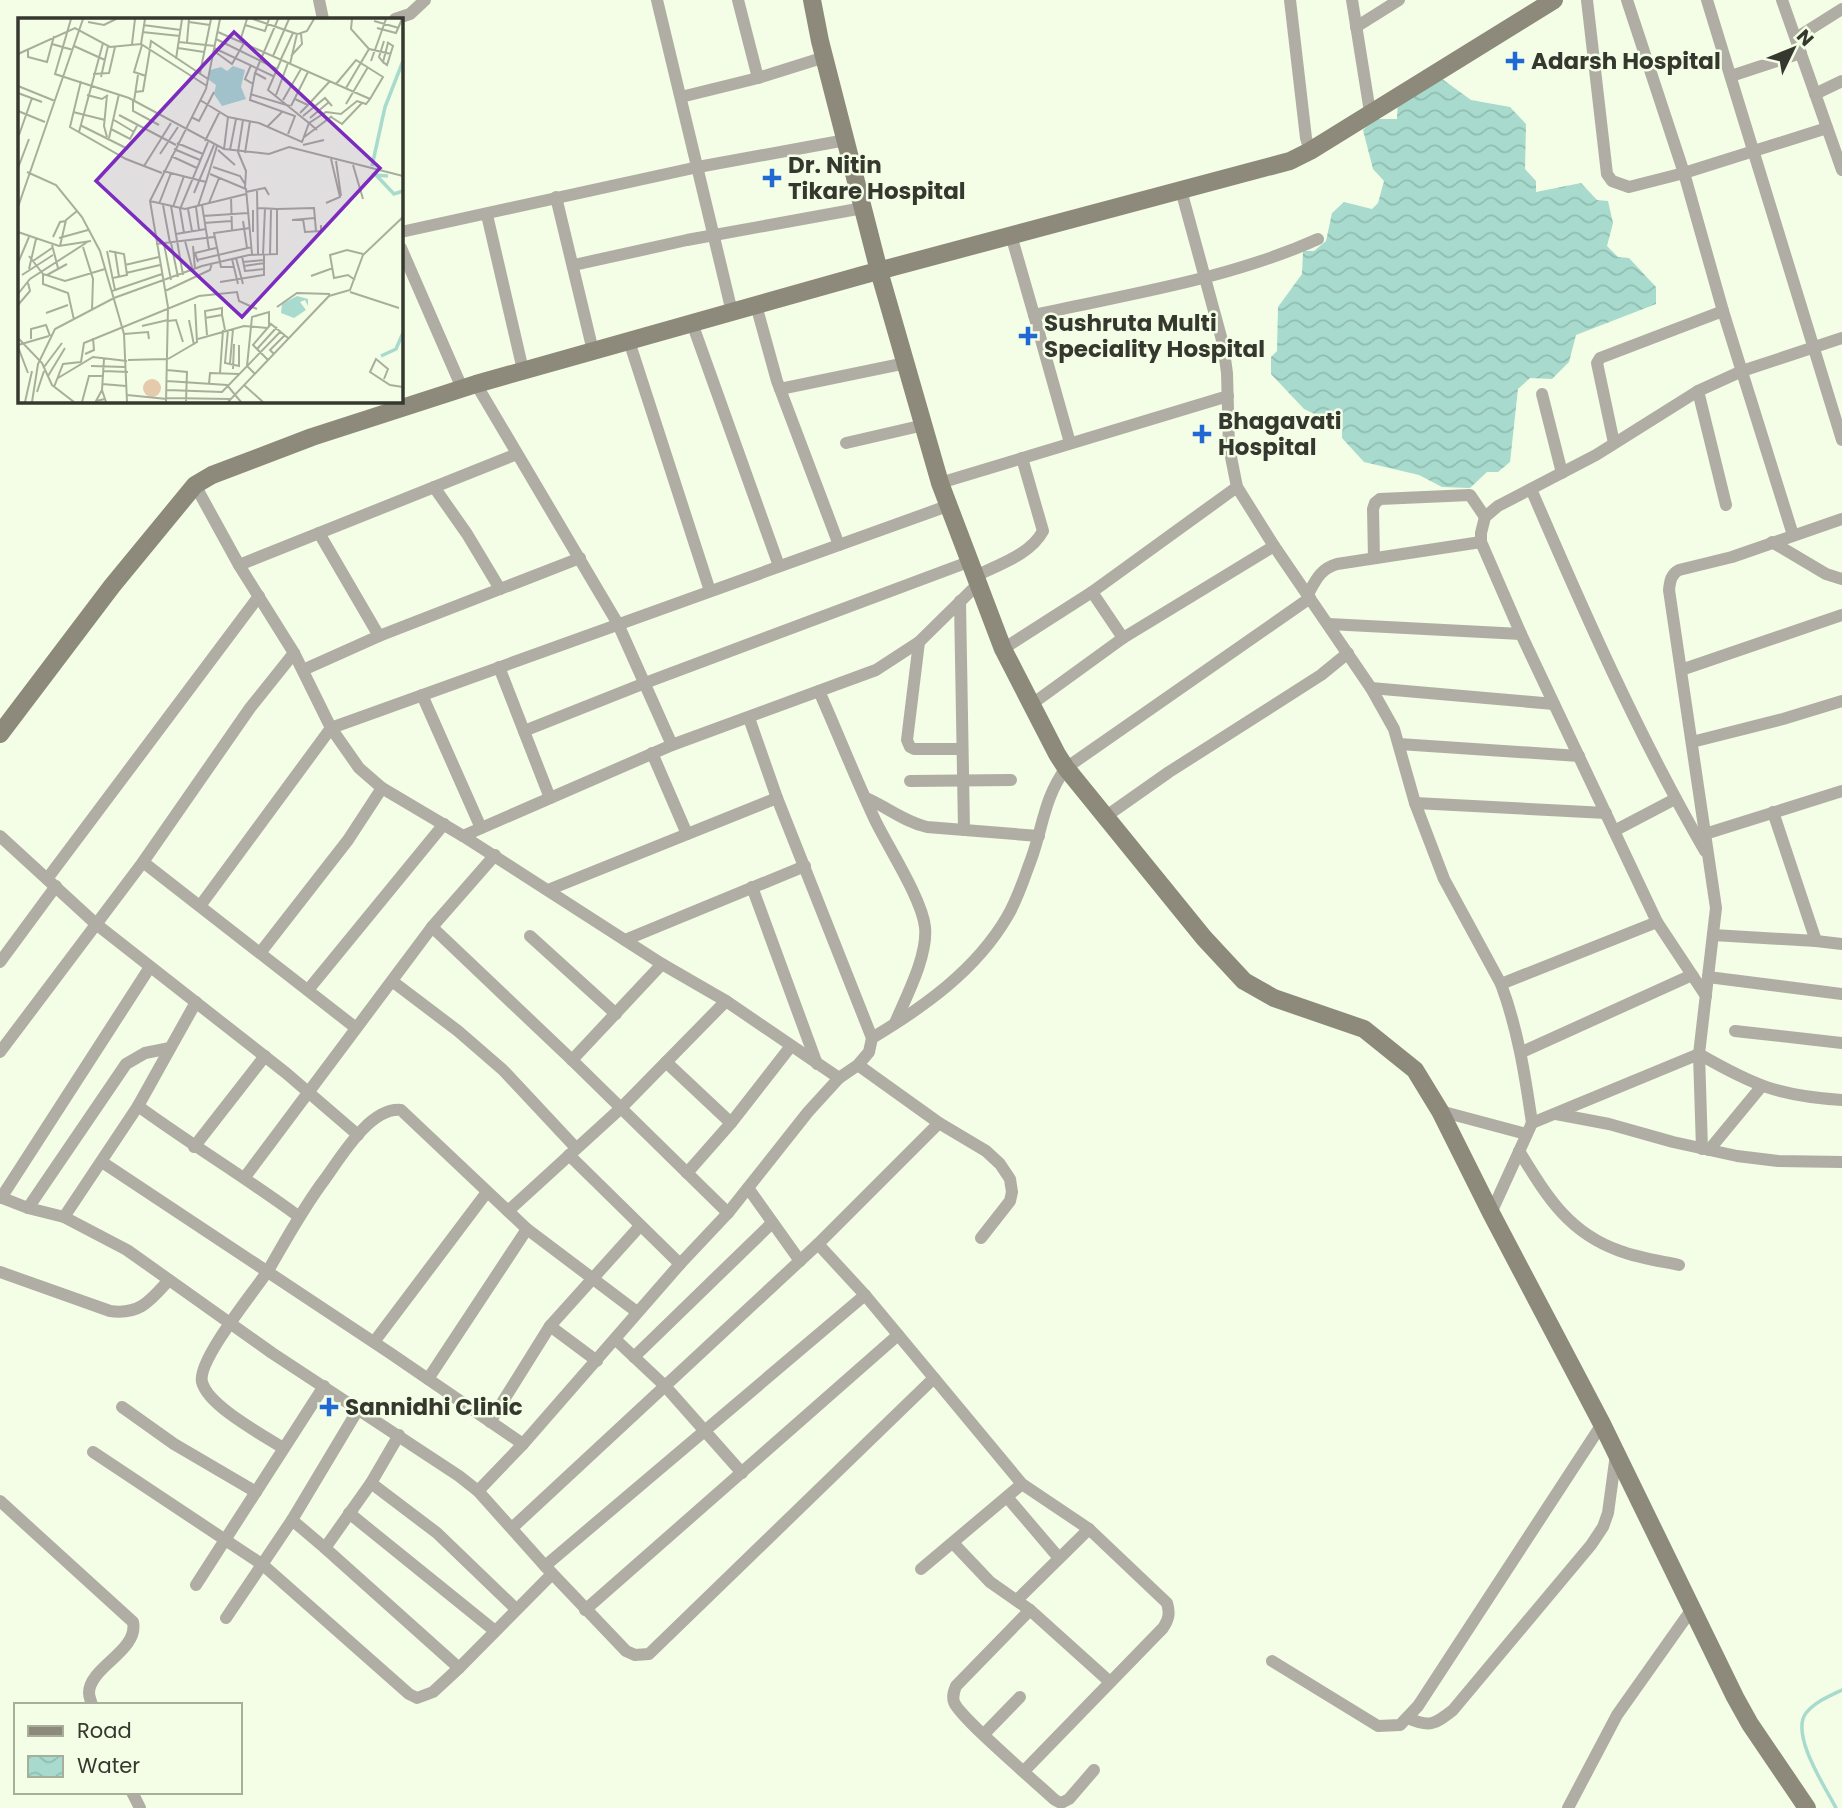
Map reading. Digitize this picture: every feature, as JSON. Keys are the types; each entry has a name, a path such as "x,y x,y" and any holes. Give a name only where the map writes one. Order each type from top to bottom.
{"street":[{"path":"319,0 323,18"},
{"path":"406,0 410,14"},
{"path":"398,18 410,14 425,0"},
{"path":"657,0 732,312"},
{"path":"738,0 758,78"},
{"path":"812,0 879,271 940,483 1003,649 1066,768 1203,938 1244,981 1274,998 1364,1029 1415,1070 1440,1111 1602,1424 1750,1724 1807,1808"},
{"path":"1290,0 1306,138 1310,151"},
{"path":"1352,0 1370,112"},
{"path":"1356,27 1399,0"},
{"path":"0,734 97,606 195,485 212,475 312,437 523,370 1290,161 1554,0"},
{"path":"1587,0 1607,173 1612,181 1629,187 1754,153 1827,128"},
{"path":"1627,0 1684,173 1723,311 1793,534"},
{"path":"1707,0 1842,440"},
{"path":"1782,0 1842,170"},
{"path":"1796,38 1842,9"},
{"path":"1731,76 1801,53"},
{"path":"681,97 758,78 825,57"},
{"path":"1815,94 1842,81"},
{"path":"402,232 698,167 846,140"},
{"path":"1181,190 1223,344 1229,447 1237,487 1274,546 1349,653 1394,729 1415,803 1444,878 1501,984 1522,1052 1529,1129 1491,1213"},
{"path":"556,197 593,351"},
{"path":"574,265 863,208"},
{"path":"487,215 523,370"},
{"path":"1011,235 1070,443"},
{"path":"1034,315 1203,277 1318,239"},
{"path":"402,250 469,386 517,454 618,624 672,745"},
{"path":"756,305 780,389 839,545"},
{"path":"1614,443 1597,363 1600,358 1723,311"},
{"path":"692,323 779,566"},
{"path":"1706,996 1657,922 1521,634 1481,542 1480,533 1485,517 1499,506 1614,443 1698,391 1742,371 1842,338"},
{"path":"629,341 710,591"},
{"path":"780,389 906,363"},
{"path":"1698,391 1726,505"},
{"path":"1542,394 1562,473"},
{"path":"940,483 1228,396"},
{"path":"845,443 924,425"},
{"path":"239,565 517,454"},
{"path":"524,732 645,683 975,574 1025,551 1037,542 1043,531 1022,458"},
{"path":"195,485 239,565 294,653 331,728 359,768 382,788 495,855 662,964 726,1001 839,1078"},
{"path":"434,487 467,534 500,589"},
{"path":"1003,649 1092,592 1237,487"},
{"path":"1531,489 1594,637 1675,799 1709,857"},
{"path":"1374,558 1373,509 1380,499 1470,495 1485,517"},
{"path":"200,906 331,728 950,505"},
{"path":"1706,1149 1699,1054 1716,908 1670,580 1674,573 1732,557 1842,519"},
{"path":"319,533 379,636"},
{"path":"872,1038 951,983 993,940 1018,895 1039,836 1049,797 1054,784 1066,768 1309,596 1326,567 1481,542"},
{"path":"1772,542 1816,569 1842,579"},
{"path":"1032,704 1123,638 1274,546"},
{"path":"303,670 379,636 580,558"},
{"path":"463,836 652,753 876,670 919,642 960,601 975,574"},
{"path":"1092,592 1123,638"},
{"path":"0,962 51,882 259,596"},
{"path":"960,601 964,830"},
{"path":"1681,670 1842,615"},
{"path":"1329,624 1521,634"},
{"path":"919,642 907,740 914,749 962,749"},
{"path":"0,1052 143,862 250,708 294,653"},
{"path":"1105,817 1321,675 1349,653"},
{"path":"499,667 550,798"},
{"path":"1371,688 1555,704"},
{"path":"819,691 918,905 925,927 923,948 914,978 894,1025"},
{"path":"422,695 481,828"},
{"path":"1692,742 1842,701"},
{"path":"478,1491 728,1213 808,1112 839,1078 858,1065 869,1052 872,1038 749,718"},
{"path":"1399,744 1579,756"},
{"path":"652,753 687,834"},
{"path":"910,781 1011,780"},
{"path":"260,953 348,840 382,788"},
{"path":"1705,834 1842,791"},
{"path":"866,797 888,807 911,823 1039,836"},
{"path":"548,890 778,798"},
{"path":"1614,831 1675,799"},
{"path":"1415,803 1606,813"},
{"path":"1773,812 1816,941"},
{"path":"308,990 444,824"},
{"path":"1,840 96,924 265,1056 358,1135"},
{"path":"245,1177 432,927 495,855"},
{"path":"143,862 356,1028"},
{"path":"625,940 804,866"},
{"path":"752,887 817,1064"},
{"path":"1501,984 1657,922"},
{"path":"432,927 728,1213"},
{"path":"1713,935 1842,944"},
{"path":"530,936 616,1014"},
{"path":"572,1060 662,964"},
{"path":"150,967 1,1198 64,1217 127,1250 478,1491 548,1570 626,1651 635,1655 649,1654 934,1378"},
{"path":"1522,1052 1692,975"},
{"path":"1708,977 1842,994"},
{"path":"392,981 458,1031 503,1070 572,1152 640,1226 680,1264"},
{"path":"508,1212 621,1108 726,1001"},
{"path":"64,1217 138,1106 195,1003"},
{"path":"1735,1031 1842,1043"},
{"path":"687,1173 731,1123 791,1046"},
{"path":"29,1208 126,1065 145,1053 170,1048"},
{"path":"1440,1111 1529,1129 1555,1114 1699,1054"},
{"path":"1699,1054 1761,1087 1805,1098 1842,1100"},
{"path":"194,1147 265,1056"},
{"path":"666,1062 731,1123"},
{"path":"858,1065 939,1123 986,1150 1010,1179 1010,1201 981,1238"},
{"path":"1706,1149 1761,1087"},
{"path":"138,1106 194,1147 245,1177 298,1216"},
{"path":"284,1448 211,1399 201,1380 203,1368 230,1323 267,1271 298,1216 358,1135 383,1112 401,1110 508,1212 637,1312"},
{"path":"1555,1114 1609,1124 1706,1149 1778,1161 1842,1162"},
{"path":"512,1528 818,1244 939,1123"},
{"path":"1519,1150 1559,1211 1583,1233 1601,1244 1623,1252 1679,1265"},
{"path":"102,1162 523,1444"},
{"path":"748,1188 800,1261"},
{"path":"374,1342 487,1192"},
{"path":"634,1357 772,1223"},
{"path":"490,1422 550,1326 640,1226"},
{"path":"428,1379 527,1228"},
{"path":"818,1244 865,1295 1022,1485 1089,1529 1167,1603 1170,1612 1164,1628 1024,1771"},
{"path":"0,1272 110,1311 126,1313 151,1300 169,1280"},
{"path":"93,1452 223,1541 263,1565 409,1694 417,1698 425,1696 459,1668 516,1609 548,1570 705,1431 865,1295"},
{"path":"550,1326 597,1361"},
{"path":"585,1610 898,1335"},
{"path":"615,1339 665,1386 742,1473"},
{"path":"196,1585 324,1386"},
{"path":"122,1406 174,1444 256,1492"},
{"path":"226,1618 292,1520 359,1408"},
{"path":"1272,1661 1378,1726 1400,1725 1408,1718 1602,1424"},
{"path":"325,1548 371,1483 399,1435"},
{"path":"1408,1718 1422,1724 1431,1724 1453,1710 1591,1545 1603,1527 1608,1513 1616,1454"},
{"path":"371,1483 437,1533 516,1609"},
{"path":"921,1569 1022,1485"},
{"path":"1007,1497 1059,1558"},
{"path":"0,1501 133,1622 134,1629 128,1642 94,1679 89,1692 92,1703"},
{"path":"349,1513 495,1631"},
{"path":"292,1520 459,1668"},
{"path":"1017,1600 1089,1529"},
{"path":"953,1543 990,1582 1030,1610 1110,1682"},
{"path":"1568,1808 1617,1715 1692,1609"},
{"path":"1030,1610 956,1686 954,1702 984,1734 1061,1803 1069,1799 1094,1770"},
{"path":"984,1734 1020,1697"}],"water":[{"path":"1438,76 1471,100 1510,107 1526,124 1525,169 1536,181 1536,192 1581,183 1597,200 1608,201 1613,223 1607,246 1618,257 1629,258 1656,287 1656,304 1576,335 1569,362 1552,379 1530,378 1518,389 1510,462 1498,472 1487,472 1470,488 1442,487 1419,475 1364,462 1342,438 1342,427 1304,409 1271,374 1271,357 1277,351 1278,307 1302,274 1303,251 1314,251 1326,241 1332,213 1344,202 1372,209 1378,203 1384,181 1373,169 1363,130 1375,119 1397,119 1398,97"}],"waterway":[{"path":"1836,1808 1811,1760 1802,1734 1802,1722 1806,1713 1814,1706 1842,1690"}],"place":[{"name":"Adarsh Hospital","path":"1515,61"},
{"name":"Dr. Nitin Tikare Hospital","path":"772,178"},
{"name":"Sushruta Multi Speciality Hospital","path":"1028,336"},
{"name":"Bhagavati Hospital","path":"1202,434"},
{"name":"Sannidhi Clinic","path":"329,1407"}]}
